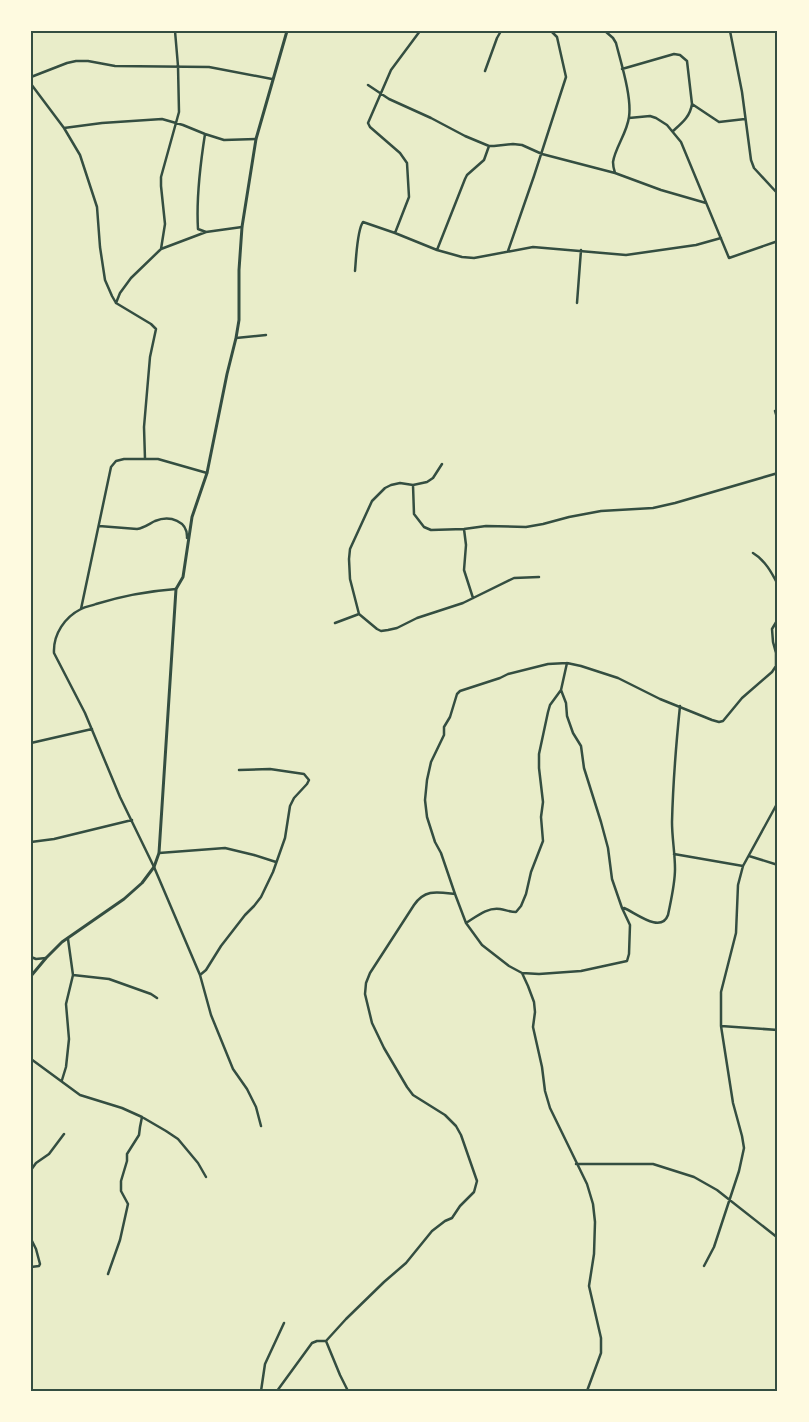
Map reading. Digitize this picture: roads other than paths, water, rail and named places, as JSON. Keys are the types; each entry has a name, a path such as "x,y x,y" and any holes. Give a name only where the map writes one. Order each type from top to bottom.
{"street":[{"path":"161,249 165,224 161,177 179,112 175,31"},
{"path":"31,976 62,942 124,899 142,883 154,867 159,853 176,589 182,577 192,517 207,473 236,338 239,320 239,270 242,227 256,139 287,31"},
{"path":"395,233 409,197 407,163 400,153 368,123 394,65 420,31"},
{"path":"485,71 501,31"},
{"path":"508,251 542,154 566,77 557,37 551,31"},
{"path":"605,31 616,43 626,82 629,110 629,118 624,135 613,160 615,173"},
{"path":"730,31 742,92 751,160 754,168 778,194"},
{"path":"622,69 674,54 680,55 687,61 692,104 690,115 673,132"},
{"path":"31,77 67,63 88,61 115,66 209,67 272,80"},
{"path":"31,84 64,128 80,155 97,207 100,247 105,280 109,291 116,303 156,329 150,357 144,427 145,459"},
{"path":"368,85 465,136 489,146 502,144 522,145 542,154 615,173 661,190 706,203"},
{"path":"692,104 720,122 745,118"},
{"path":"629,118 650,116 656,118 673,132 681,142 729,258 778,241"},
{"path":"64,128 102,123 162,119 224,140 256,139"},
{"path":"205,134 198,185 197,217 198,229 206,232"},
{"path":"437,250 467,175 484,160 489,146"},
{"path":"355,271 360,226 363,222 455,256 474,258 533,247 626,255 696,245 721,238"},
{"path":"116,303 120,293 131,278 161,249 206,232 242,227"},
{"path":"577,303 581,250"},
{"path":"236,338 266,335"},
{"path":"778,410 775,411 778,421"},
{"path":"81,609 111,467 116,461 124,459 158,459 207,473"},
{"path":"442,464 433,478 426,482 413,486 391,485 376,496 372,502 352,545 349,559 350,579 359,614 377,629 385,631 397,628 433,612 463,603 514,578 539,577"},
{"path":"413,486 414,514 424,527 431,530 486,526 526,527 601,511 653,508 778,473"},
{"path":"99,526 137,530 159,520 178,521 184,525 188,532 187,544"},
{"path":"464,528 466,545 464,570 474,598"},
{"path":"754,553 768,567 778,585"},
{"path":"176,589 154,590 81,609 63,623 54,646 54,652 85,713 120,797 154,867 200,976 211,1015 233,1069 242,1080 256,1107 261,1126"},
{"path":"335,623 359,614"},
{"path":"561,690 573,733 581,746 584,768 608,848 612,878 630,925 628,960 581,971 539,974 522,973 509,966 482,945 466,923 427,817 425,800 431,762 444,735 444,727 450,717 457,694 464,689 508,674 558,663 567,663 613,677 660,699 716,721 723,721 742,698 772,672 776,666 772,629 778,619"},
{"path":"466,923 483,912 493,909 516,912 526,894 531,872 543,841 541,817 543,802 538,768 539,754 550,704 561,690 567,663"},
{"path":"622,908 657,924 663,923 666,920 675,880 673,797 680,706"},
{"path":"31,743 92,729"},
{"path":"200,976 221,946 261,897 285,838 290,806 309,780 304,774 270,769 239,770"},
{"path":"704,1266 714,1247 739,1171 744,1148 733,1103 721,1026 721,992 736,933 738,885 743,866 778,802"},
{"path":"31,842 54,839 132,820"},
{"path":"159,853 225,848 276,862"},
{"path":"674,854 743,866"},
{"path":"749,856 778,865"},
{"path":"277,1391 312,1343 326,1341 346,1319 406,1263 432,1231 452,1218 476,1187 477,1181 456,1126 445,1115 420,1101 407,1087 372,1023 365,994 366,983 370,973 419,898 424,894 455,894"},
{"path":"62,1080 66,1067 69,1038 66,1004 73,975 68,939"},
{"path":"31,957 36,959 46,958"},
{"path":"522,973 534,1002 533,1027 550,1108 587,1184 593,1204 595,1222 594,1254 589,1286 601,1338 601,1353 587,1391"},
{"path":"73,975 109,979 151,994 157,998"},
{"path":"721,1026 778,1030"},
{"path":"31,1060 62,1080 80,1095 142,1117 178,1139 206,1176"},
{"path":"108,1274 120,1240 128,1204 120,1191 121,1181 127,1161 127,1154 140,1135 142,1117"},
{"path":"31,1170 49,1154 64,1134"},
{"path":"576,1164 653,1164 694,1177 717,1190 778,1238"},
{"path":"31,1239 40,1261 39,1266 31,1267"},
{"path":"261,1391 265,1364 284,1323"},
{"path":"326,1341 348,1391"}]}
